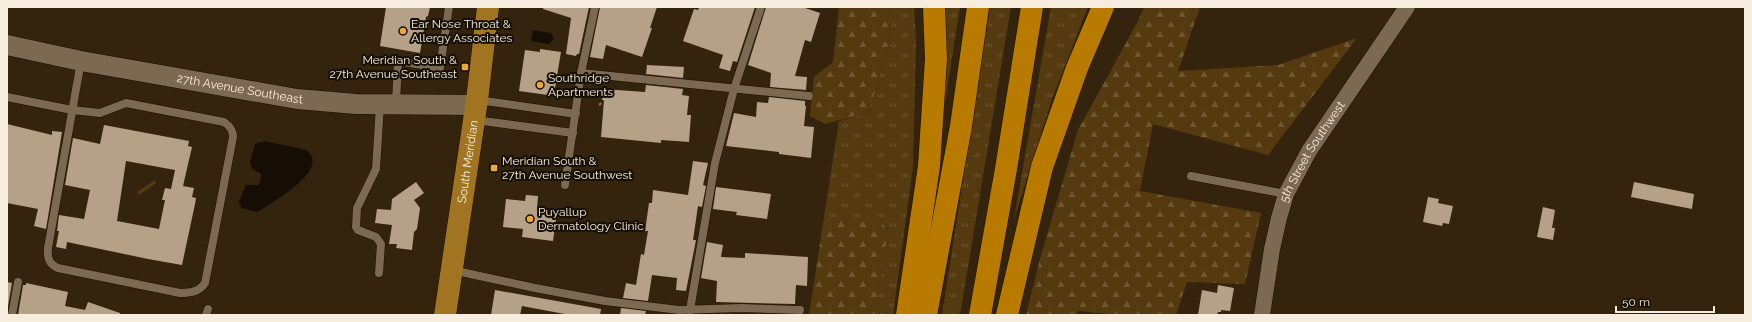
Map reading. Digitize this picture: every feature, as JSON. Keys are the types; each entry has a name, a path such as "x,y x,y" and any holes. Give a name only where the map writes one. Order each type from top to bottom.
{"highway":[{"path":"907,315 929,166 936,59 934,7"},
{"path":"926,315 961,126 978,7"},
{"path":"980,315 1006,170 1032,7"},
{"path":"1007,315 1042,167 1077,68 1103,7"}],"main road":[{"name":"South Meridian","path":"445,315 476,108 488,7"}],"street":[{"name":"5th Street Southwest","path":"1262,315 1272,249 1286,194 1308,151 1407,7"},
{"name":"27th Avenue Southeast","path":"7,46 278,97 334,102 476,108"}],"lane":[{"path":"379,273 381,244 376,237 358,230 356,227 357,208 376,168 398,61 440,68 449,7"},
{"path":"565,185 581,73 595,7"},
{"path":"690,310 715,163 734,89 760,7"},
{"path":"7,96 72,110 100,113 126,103 224,122 229,126 233,131 234,136 205,283 202,287 190,293 180,293 58,268 50,261 47,255 48,248 72,110 81,61"},
{"path":"581,73 809,96"},
{"path":"476,108 576,114"},
{"path":"476,108 573,133"},
{"path":"1191,176 1286,194"},
{"path":"452,270 605,301 690,310 741,312 800,310"},
{"path":"12,315 18,282"}],"path":[{"path":"599,105 604,101"}],"green space":[{"path":"833,7 892,7 890,39 869,112 825,124 810,116 814,77 833,62 839,8"},
{"path":"892,7 914,7 916,43 913,167 893,315 875,315 888,229 878,217 824,217 839,121 869,112 890,39"},
{"path":"942,7 960,7 939,141"},
{"path":"990,7 1011,7 960,315 942,315"},
{"path":"1051,7 1088,7 1052,99 1014,219"},
{"path":"1144,7 1200,7 1178,71 1278,65 1357,38 1268,155 1153,124 1140,191 1261,213 1245,284 1187,282 1176,315 1122,315 1078,311 1076,315 1026,315 1041,255 1078,130 1138,21"},
{"path":"155,180 156,183 139,195 137,192"},
{"path":"824,217 878,217 888,230 875,315 809,315"}],"shaded area":[{"path":"533,30 551,33 554,39 549,44 531,41"},
{"path":"265,141 306,150 312,158 312,166 307,175 298,184 277,200 257,212 241,208 239,201 246,185 258,185 260,183 261,174 252,169 250,162 255,144"}],"building":[{"name":"Ear Nose Throat & Allergy Associates","path":"386,7 430,7 428,16 426,17 420,53 380,46"},
{"path":"543,7 589,7 579,54 576,56 566,54 571,18 543,9"},
{"path":"600,7 657,7 650,28 652,28 642,57 606,45 603,59 590,57"},
{"path":"699,7 755,7 737,62 733,61 730,71 719,68 723,55 683,41 694,9 698,10"},
{"path":"766,7 802,7 820,13 811,42 805,40 795,76 807,77 806,90 770,87 771,73 748,65"},
{"path":"540,49 561,52 555,88 548,95 519,91 525,50 540,52"},
{"path":"647,65 684,67 683,78 646,74"},
{"path":"646,85 683,89 682,95 689,96 687,115 691,115 689,142 661,140 661,143 601,137 604,100 602,100 603,89 645,92"},
{"path":"769,97 805,101 804,126 814,127 811,158 779,154 779,152 726,146 734,113 756,117 757,102 768,103"},
{"path":"7,124 52,135 52,131 62,132 46,229 34,226 38,209 7,203"},
{"path":"104,125 189,141 188,146 192,147 183,186 194,188 192,197 196,198 182,265 67,242 66,249 56,247 59,231 57,231 59,215 84,219 90,190 65,185 73,138 100,144","holes":["126,161 175,170 171,189 165,188 162,200 165,200 159,229 117,221"]},
{"path":"693,161 708,163 703,185 706,186 702,207 698,206 693,240 696,240 686,291 676,290 677,278 652,275 648,301 623,298 626,283 636,285 641,254 644,255 648,231 645,231 649,203 652,203 653,190 688,195"},
{"path":"416,182 424,193 414,200 420,208 417,229 414,232 412,250 396,248 397,244 389,244 392,225 375,223 377,209 391,210 392,199"},
{"path":"1634,182 1694,194 1692,209 1631,197"},
{"path":"716,187 771,194 767,219 736,215 737,212 713,209"},
{"name":"Puyallup Dermatology Clinic","path":"526,195 538,196 537,209 557,212 553,241 522,237 523,229 503,227 506,199 525,201"},
{"path":"1428,197 1439,199 1438,203 1453,206 1449,224 1443,223 1442,226 1423,222"},
{"path":"1543,207 1555,210 1552,228 1555,228 1553,240 1537,237"},
{"path":"707,242 723,245 721,257 745,258 745,253 808,257 807,286 796,285 795,304 716,302 717,281 701,278"},
{"path":"7,282 12,283 7,312"},
{"path":"26,283 68,292 65,306 85,310 88,302 120,313 120,315 18,315 23,285 26,285"},
{"path":"1218,285 1234,288 1230,311 1221,310 1221,312 1218,312 1217,315 1198,315 1202,290 1217,293"},
{"path":"495,290 601,309 600,315 570,315 522,306 520,315 491,315"},
{"path":"621,308 646,311 645,315 620,315"}],"place":[{"name":"Ear Nose Throat & Allergy Associates","path":"403,31"},
{"name":"Meridian South & 27th Avenue Southeast","path":"465,67"},
{"name":"Southridge Apartments","path":"540,85"},
{"name":"Meridian South & 27th Avenue Southwest","path":"494,168"},
{"name":"Puyallup Dermatology Clinic","path":"530,219"}]}
